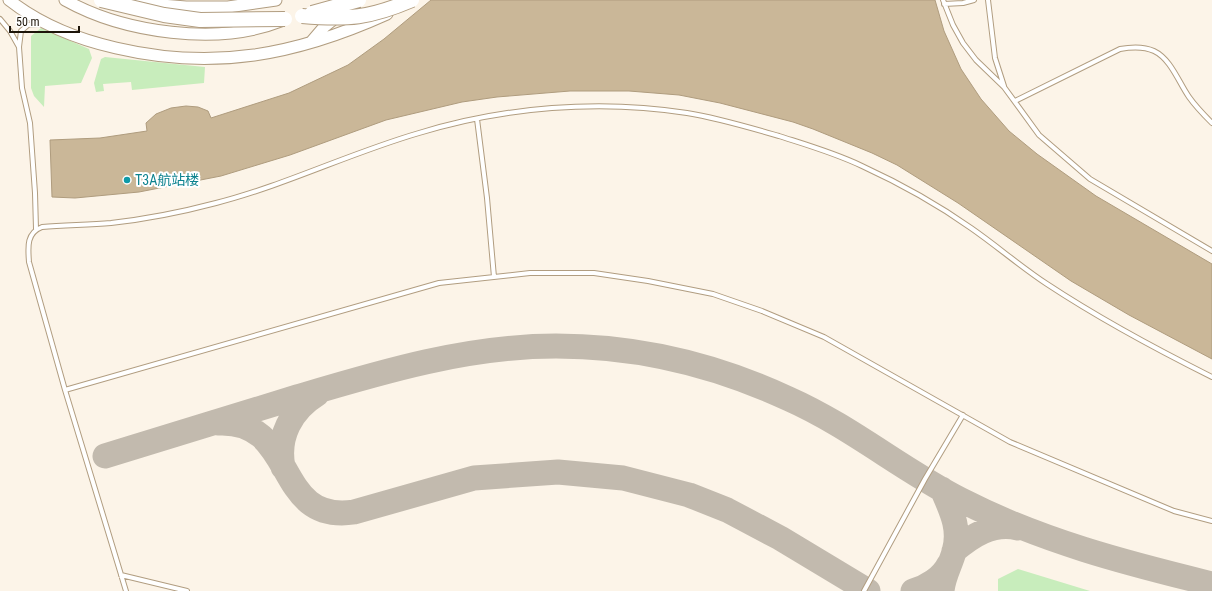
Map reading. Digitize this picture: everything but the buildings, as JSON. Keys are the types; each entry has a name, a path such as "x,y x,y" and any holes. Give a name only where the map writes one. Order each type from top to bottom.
{"highway":[{"path":"101,0 164,16 200,20 285,19"},
{"path":"359,0 307,15 348,18 383,12 412,0"}],"main road":[{"path":"9,0 46,24 89,42 141,54 182,59 242,58 288,49 368,23 418,0"},
{"path":"65,0 103,17 134,25 182,33 223,33 253,30 285,19"},
{"path":"95,0 186,7 228,7 276,0"},
{"path":"177,0 228,7"},
{"path":"312,41 324,27 355,0"}],"lane":[{"path":"974,0 963,3 944,2 963,43 976,60 1004,87 1039,135 1090,180 1212,251"},
{"path":"988,0 994,50 1004,87"},
{"path":"0,19 10,31 19,47"},
{"path":"36,230 32,143 30,123 22,88 19,47 21,31 28,25 46,24"},
{"path":"1015,101 1120,49 1132,47 1144,48 1154,51 1164,58 1195,106 1212,123"},
{"path":"126,591 65,390 29,262 28,247 30,236 36,230 58,226 108,223 146,218 213,204 292,180 390,142 422,132 477,119 536,110 573,107 662,110 724,120 813,146 863,166 931,203 968,226 1046,283 1076,302 1128,333 1212,377"},
{"path":"477,119 487,198 494,277"},
{"path":"65,390 439,283 530,273 594,274 648,281 713,294 762,311 824,336 1017,445 1174,511 1212,521"},
{"path":"864,591 925,479 963,415"},
{"path":"121,575 187,591"}],"green space":[{"path":"41,28 89,49 92,58 81,83 45,86 44,107 34,96 31,88 31,36"},
{"path":"105,57 205,67 204,83 132,90 131,82 103,84 104,91 96,92 94,83 101,59"},
{"path":"1018,569 1090,591 998,591 998,579"}],"taxiway":[{"path":"105,456 329,388 425,362 490,350 523,347 556,346 616,350 676,360 733,376 789,399 811,410 855,435 939,488 991,515 1084,550 1212,584"},
{"path":"283,467 282,445 288,425 300,408 317,394"},
{"path":"218,423 244,426 262,437 275,453 296,488 310,503 328,511 354,512 474,478 558,472 623,478 689,495 727,510 780,538 868,591"},
{"path":"942,489 949,504 956,527 956,544 945,576 942,591"},
{"path":"954,551 968,540 991,529 1000,527 1018,528"},
{"path":"913,591 934,581 942,574 949,564"}],"place":[{"name":"T3A航站楼","path":"127,180"}]}
